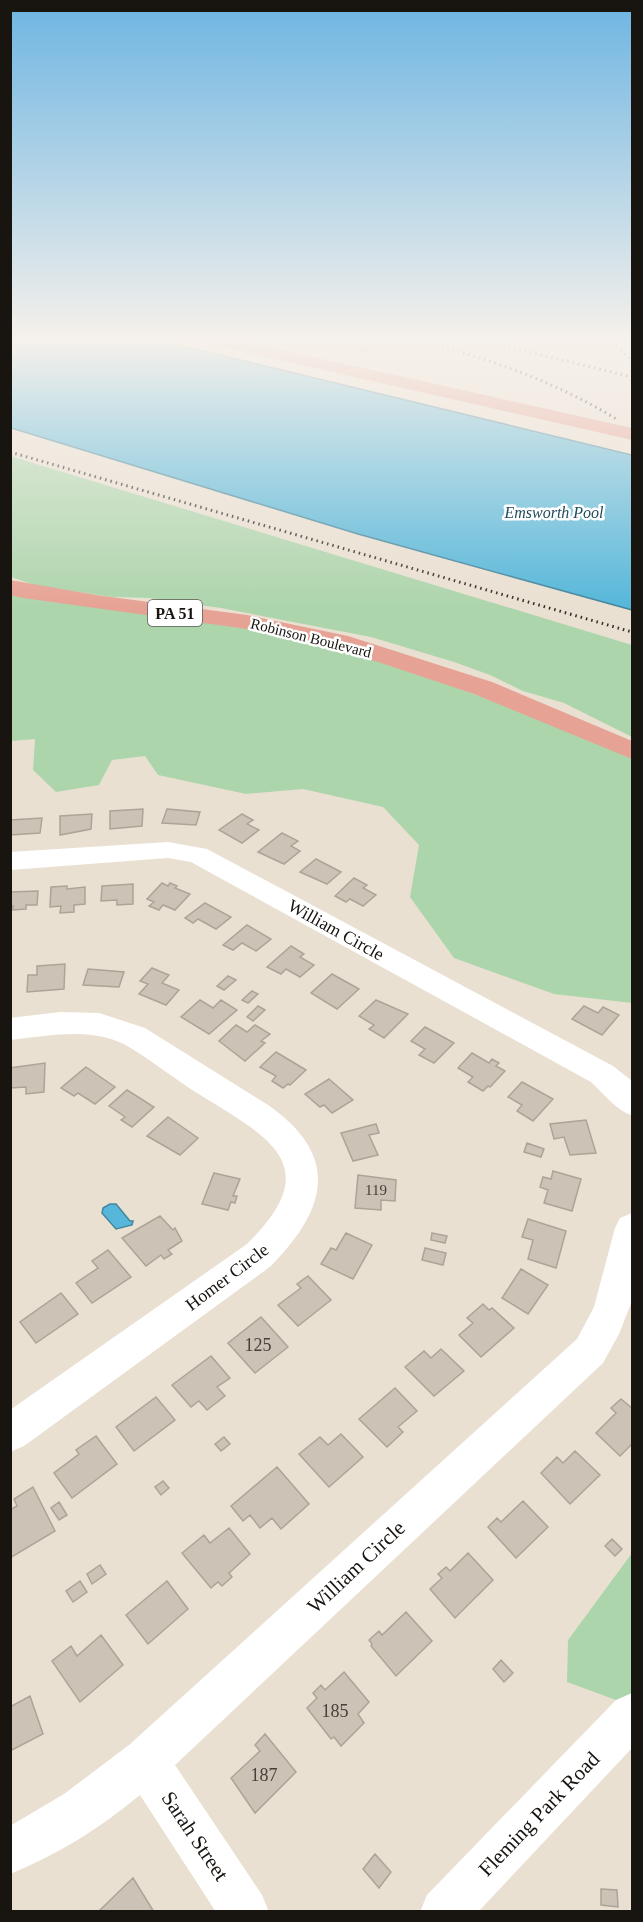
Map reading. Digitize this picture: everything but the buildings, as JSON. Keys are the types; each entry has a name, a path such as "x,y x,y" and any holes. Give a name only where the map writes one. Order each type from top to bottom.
{"main road":[{"path":"605,428 633,434"},
{"name":"Robinson Boulevard","path":"10,587 96,602 247,622 339,641 483,688 633,751"}],"street":[{"name":"William Circle","path":"10,861 168,850 198,855 602,1074 625,1093 633,1103"},
{"name":"Homer Circle","path":"10,1029 99,1024 130,1034 274,1127 293,1151 299,1165 302,1188 294,1216 281,1234 259,1255 10,1433"},
{"name":"William Circle","path":"10,1850 40,1839 80,1814 145,1761 590,1351 603,1333 611,1315 633,1228"},
{"name":"Fleming Park Road","path":"444,1911 633,1716"},
{"name":"Sarah Street","path":"145,1761 245,1911"}],"green space":[{"path":"10,456 632,645 632,737 564,703 523,691 490,675 454,662 371,637 221,608 149,598 112,597 37,586 11,577"},
{"path":"10,591 247,624 337,643 632,753 632,1003 554,994 454,958 410,897 419,845 383,807 303,789 246,794 158,775 145,756 112,760 99,785 56,792 33,770 35,739 11,741"},
{"path":"632,1553 632,1706 567,1682 568,1640"}],"water":[{"name":"Emsworth Pool","path":"11,428 520,428 632,455 632,610 358,534"},
{"path":"116,1204 130,1221 133,1221 132,1225 116,1229 102,1213 103,1208"}],"railway":[{"path":"10,452 632,632"}]}
